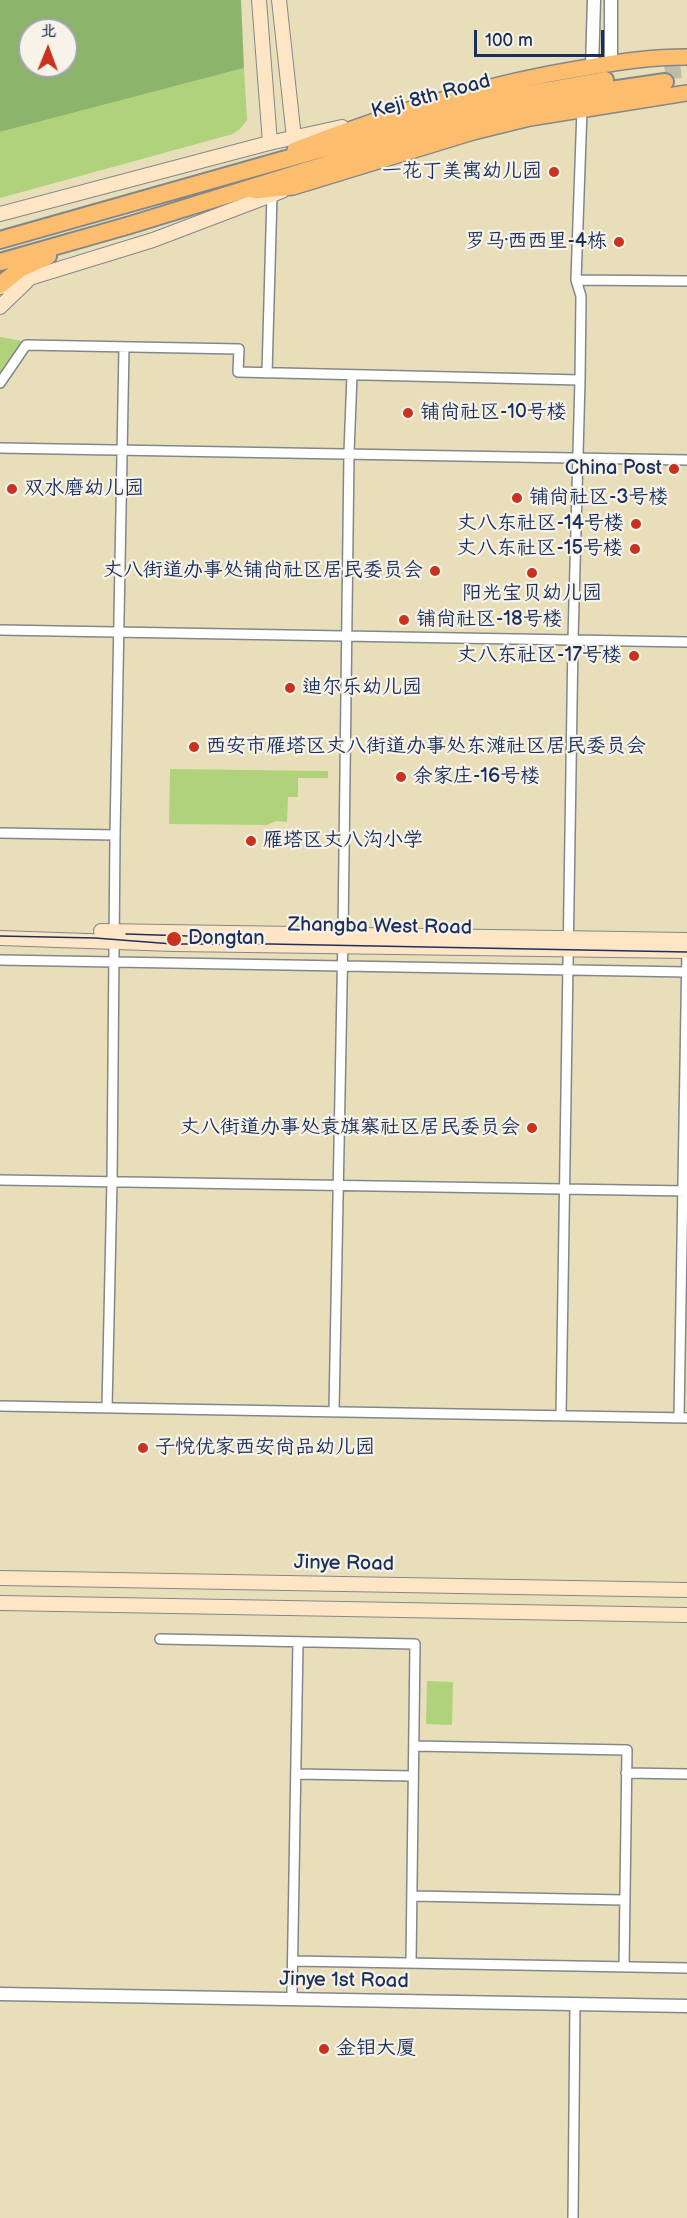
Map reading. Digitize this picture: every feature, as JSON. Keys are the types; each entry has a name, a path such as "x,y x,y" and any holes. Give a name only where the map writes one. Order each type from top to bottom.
{"highway":[{"name":"Keji 8th Road","path":"0,239 18,236 511,97 575,84 665,77 474,119 59,248 0,262"},
{"path":"0,286 20,269 59,248"}],"main road":[{"path":"260,0 270,143"},
{"path":"279,0 294,138"},
{"name":"Keji 8th Road","path":"0,214 270,143 374,120 491,87 649,57 687,57"},
{"name":"Keji 8th Road","path":"0,286 153,240 293,187 473,132 530,118 687,93"},
{"name":"Keji 8th Road","path":"213,181 374,120"},
{"name":"Keji 8th Road","path":"228,194 293,187"},
{"path":"0,307 29,279"},
{"name":"Zhangba West Road","path":"0,929 114,936 174,944 343,940 569,944 687,950"},
{"name":"Zhangba West Road","path":"0,938 114,936"},
{"name":"Zhangba West Road","path":"569,944 687,940"},
{"name":"Jinye Road","path":"0,1578 687,1590"},
{"path":"0,1603 687,1615"}],"street":[{"path":"592,67 594,0"},
{"path":"611,0 611,64"},
{"path":"561,1416 573,640 579,458 581,296 576,280 582,109"},
{"path":"267,373 272,195"},
{"path":"576,280 687,281"},
{"path":"0,383 26,345 239,349 238,372 580,380"},
{"path":"107,1408 124,347"},
{"path":"334,1411 352,375"},
{"path":"0,448 687,460"},
{"path":"0,630 687,642"},
{"path":"0,833 115,835"},
{"path":"0,1406 683,1417 687,950"},
{"path":"0,960 687,972"},
{"path":"0,1180 685,1190"},
{"path":"160,1639 415,1644 411,1963"},
{"path":"292,1992 298,1642"},
{"path":"414,1746 627,1750 624,1967"},
{"path":"626,1773 687,1774"},
{"path":"296,1774 413,1776"},
{"path":"412,1896 624,1900"},
{"path":"293,1961 687,1968"},
{"name":"Jinye 1st Road","path":"0,1986 687,1998"},
{"name":"Jinye 1st Road","path":"0,1994 687,2006"},
{"path":"573,2218 575,2004"}],"green space":[{"path":"0,0 241,0 244,68 0,132"},
{"path":"244,68 247,120 233,134 0,198 0,132"},
{"path":"0,337 22,341 0,374"},
{"path":"170,769 328,771 328,778 298,778 298,797 288,797 287,822 276,821 267,825 169,824"},
{"path":"427,1681 453,1682 452,1725 426,1724"}],"tunnel":[{"path":"665,72 687,69"}],"tram line":[{"path":"126,934 219,937"},
{"path":"0,936 95,938 173,944 687,952"}],"place":[{"name":"一花丁美寓幼儿园","path":"554,172"},
{"name":"罗马·西西里-4栋","path":"619,242"},
{"name":"铺尚社区-10号楼","path":"408,413"},
{"name":"China Post","path":"674,469"},
{"name":"双水磨幼儿园","path":"12,489"},
{"name":"铺尚社区-3号楼","path":"517,498"},
{"name":"丈八东社区-14号楼","path":"636,524"},
{"name":"丈八东社区-15号楼","path":"635,549"},
{"name":"丈八街道办事处铺尚社区居民委员会","path":"435,571"},
{"name":"阳光宝贝幼儿园","path":"532,573"},
{"name":"铺尚社区-18号楼","path":"404,620"},
{"name":"丈八东社区-17号楼","path":"634,656"},
{"name":"迪尔乐幼儿园","path":"290,688"},
{"name":"西安市雁塔区丈八街道办事处东滩社区居民委员会","path":"194,747"},
{"name":"余家庄-16号楼","path":"401,777"},
{"name":"雁塔区丈八沟小学","path":"251,841"},
{"name":"Dongtan","path":"174,939"},
{"name":"丈八街道办事处袁旗寨社区居民委员会","path":"532,1128"},
{"name":"子悦优家西安尚品幼儿园","path":"143,1448"},
{"name":"金钼大厦","path":"324,2049"}]}
